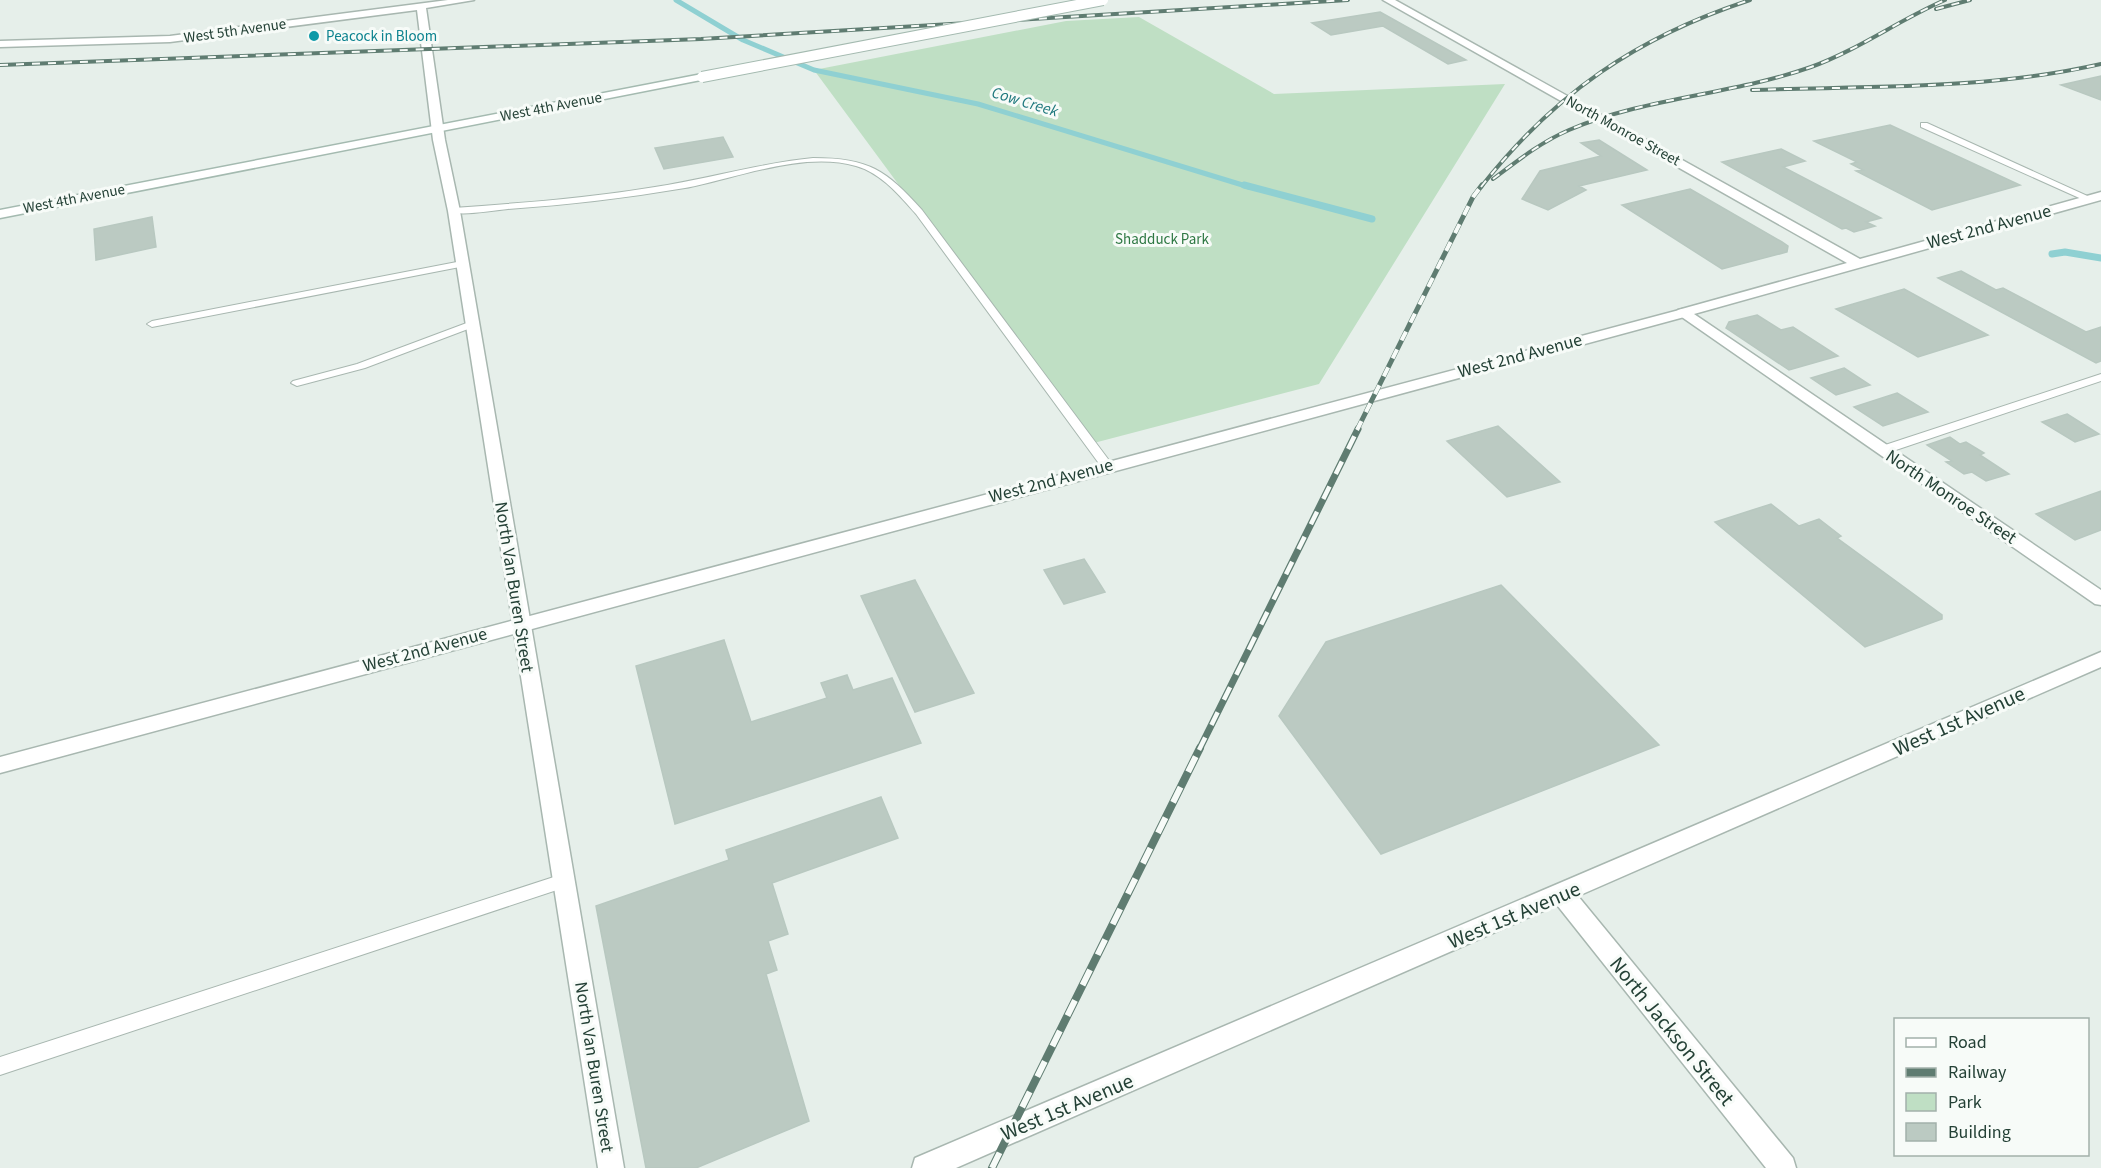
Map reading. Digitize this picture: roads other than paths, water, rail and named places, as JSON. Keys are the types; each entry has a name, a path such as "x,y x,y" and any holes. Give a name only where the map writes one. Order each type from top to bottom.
{"street":[{"name":"West 5th Avenue","path":"0,44 170,39 469,0"},
{"name":"West 4th Avenue","path":"0,214 1103,0"},
{"name":"North Monroe Street","path":"1388,0 1857,263"},
{"name":"North Van Buren Street","path":"421,6 438,129 454,212 611,1168"},
{"name":"West 2nd Avenue","path":"0,765 1683,313 2095,197"},
{"name":"North Monroe Street","path":"1683,313 2101,599"},
{"name":"West 1st Avenue","path":"925,1168 2101,659"},
{"name":"North Jackson Street","path":"1562,894 1783,1168"}],"lane":[{"path":"1924,125 2095,197"},
{"path":"454,212 591,199 686,185 763,168 815,161 856,163 889,180 919,212 1107,466"},
{"path":"152,324 462,264"},
{"path":"297,383 361,366 472,324"},
{"path":"1883,450 2101,377"},
{"path":"0,1066 563,881"}],"waterway":[{"name":"Cow Creek","path":"676,0 743,40 814,70 978,104 1249,187"},
{"name":"Cow Creek","path":"1244,185 1372,219"},
{"name":"Cow Creek","path":"2052,254 2065,252 2101,258"}],"railway":[{"path":"0,65 701,39 1348,0"},
{"path":"1481,187 1538,123 1601,72 1671,32 1750,0"},
{"path":"1493,179 1539,146 1569,130 1628,110 1751,84 1811,67 1945,0"},
{"path":"1936,9 1970,0"},
{"path":"1752,90 1971,83 2101,64"},
{"path":"1357,430 1473,197 1482,185"},
{"path":"1199,750 1358,429"},
{"path":"992,1168 1200,748"}],"place":[{"name":"Peacock in Bloom","path":"314,36"}],"park label":[{"name":"Shadduck Park","path":"1162,239"}]}
